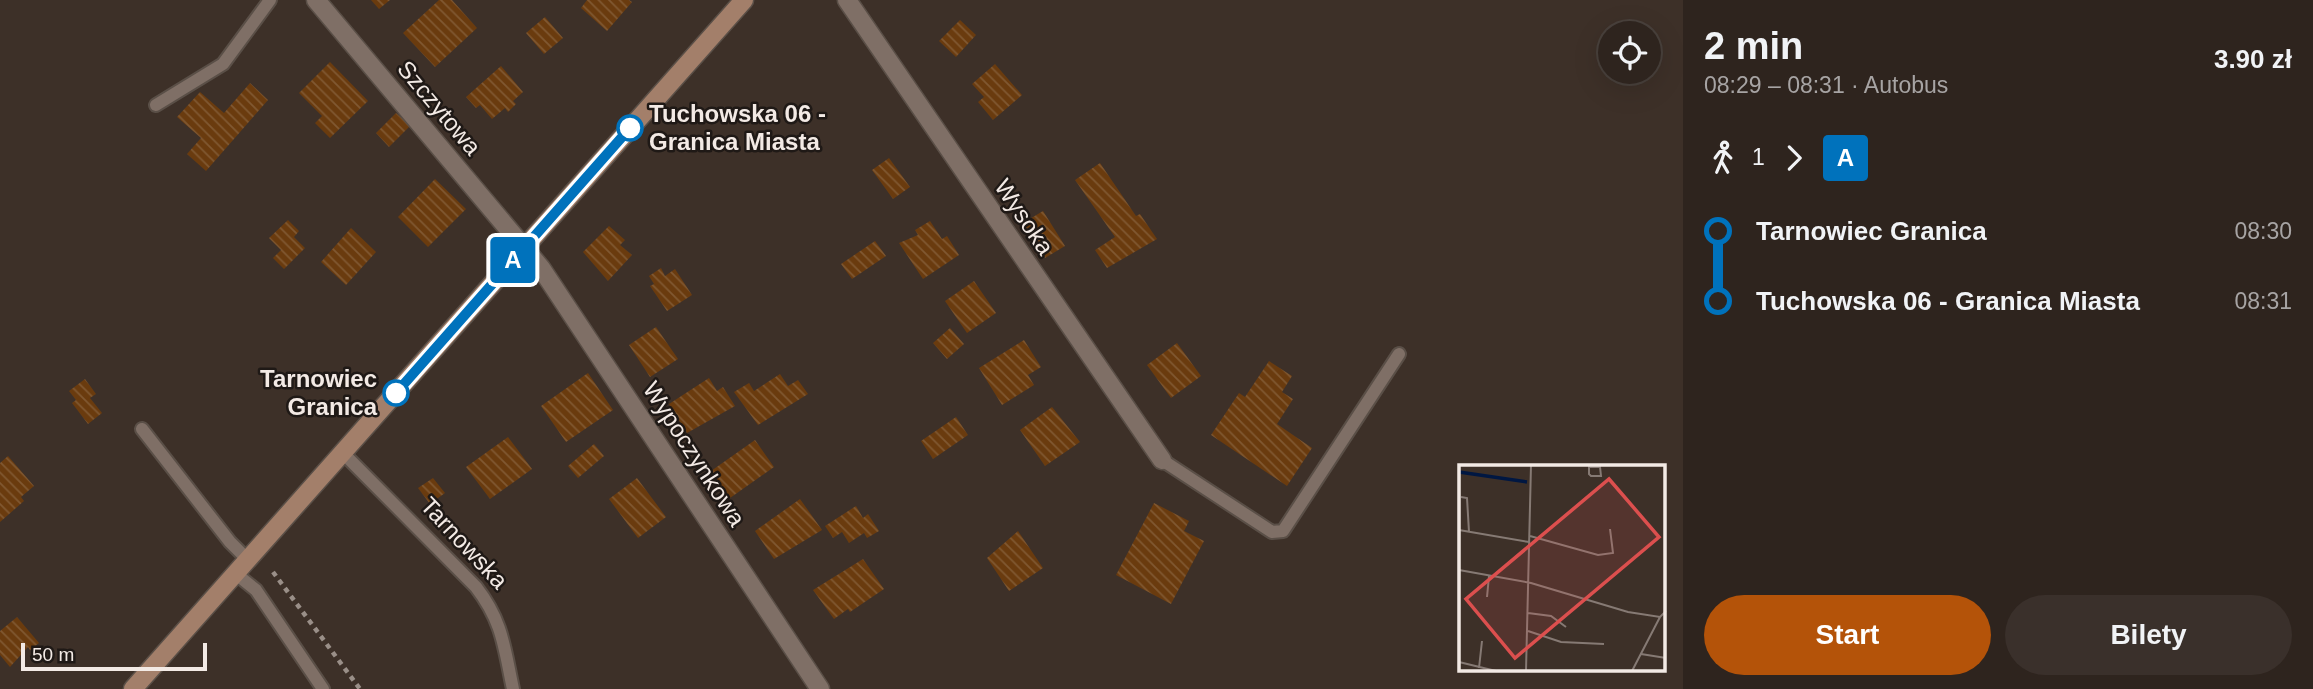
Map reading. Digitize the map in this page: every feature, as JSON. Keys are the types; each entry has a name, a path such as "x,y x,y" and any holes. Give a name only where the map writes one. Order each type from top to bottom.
{"main road":[{"path":"133,689 744,0"}],"street":[{"name":"Szczytowa","path":"316,0 524,248"},
{"name":"Wysoka","path":"847,0 1162,460"},
{"name":"Wypoczynkowa","path":"524,248 563,300 820,689"}],"lane":[{"path":"156,105 223,64 270,0"},
{"path":"1162,460 1272,532 1283,531 1399,354"},
{"path":"142,429 230,542 256,590 323,689"},
{"name":"Tarnowska","path":"342,452 476,587 493,608 499,622 513,689"}],"path":[{"path":"273,572 360,689"}],"building":[{"path":"371,0 390,0 379,9"},
{"path":"439,0 452,0 477,28 435,67 403,33"},
{"path":"587,0 632,2 607,31 581,8"},
{"path":"545,17 563,38 544,54 526,33"},
{"path":"960,20 976,35 956,57 939,41"},
{"path":"330,62 368,101 330,138 315,123 322,116 299,93"},
{"path":"995,64 1022,95 993,120 978,102 984,97 972,84"},
{"path":"501,66 523,92 513,101 516,104 508,112 505,108 492,119 480,105 476,108 466,97"},
{"path":"250,83 268,100 206,171 187,154 201,138 177,117 200,92 224,113"},
{"path":"396,113 410,126 389,147 376,133"},
{"path":"889,158 910,187 893,199 872,170"},
{"path":"1100,163 1136,216 1140,214 1157,239 1107,268 1095,250 1115,237 1075,180"},
{"path":"435,179 466,209 428,247 398,217"},
{"path":"1043,211 1065,246 1045,258 1023,223"},
{"path":"288,220 299,231 294,237 305,248 284,269 273,258 281,250 269,238"},
{"path":"930,221 942,239 947,236 959,255 923,279 899,243 918,235 915,230"},
{"path":"609,226 625,240 620,245 632,255 608,281 583,252"},
{"path":"351,228 376,252 346,285 321,262"},
{"path":"875,241 886,256 852,279 841,264"},
{"path":"661,268 665,276 675,269 692,295 667,311 650,286 654,284 649,276"},
{"path":"974,281 996,313 967,333 945,301"},
{"path":"656,327 678,359 650,377 629,345"},
{"path":"950,328 964,344 947,359 933,343"},
{"path":"1024,340 1041,367 1028,375 1034,385 1002,405 979,368"},
{"path":"1177,343 1201,376 1171,398 1147,365"},
{"path":"1269,361 1292,376 1282,392 1293,399 1277,424 1312,448 1287,486 1211,435 1239,393 1245,397"},
{"path":"588,373 613,410 566,442 541,406"},
{"path":"780,374 788,386 798,380 808,394 758,425 734,392 749,383 754,391"},
{"path":"709,378 717,391 723,387 735,406 687,433 669,404"},
{"path":"85,379 96,394 90,398 102,413 88,424 72,403 76,400 69,391"},
{"path":"1052,407 1080,442 1045,466 1020,430"},
{"path":"956,417 968,435 933,459 921,441"},
{"path":"508,437 532,469 490,499 466,467"},
{"path":"755,440 774,467 730,498 711,471"},
{"path":"594,444 604,456 578,478 568,466"},
{"path":"8,456 34,486 21,497 24,501 0,522 0,463"},
{"path":"433,478 445,493 430,504 418,488"},
{"path":"637,478 666,517 638,538 609,499"},
{"path":"800,499 822,530 774,559 755,531"},
{"path":"1154,503 1189,521 1184,531 1204,541 1171,604 1116,575"},
{"path":"856,506 863,518 868,514 879,531 867,538 864,533 849,543 842,532 833,538 825,526"},
{"path":"1018,531 1043,568 1009,591 987,558"},
{"path":"863,559 884,589 850,612 848,609 834,619 813,590"},
{"path":"17,617 39,643 30,650 28,647 10,667 0,655 0,631"}],"bus line":[{"name":"A","path":"396,393 630,128"}],"place":[{"name":"Tuchowska 06 - Granica Miasta","path":"630,128"},
{"name":"Tarnowiec Granica","path":"396,393"}]}
